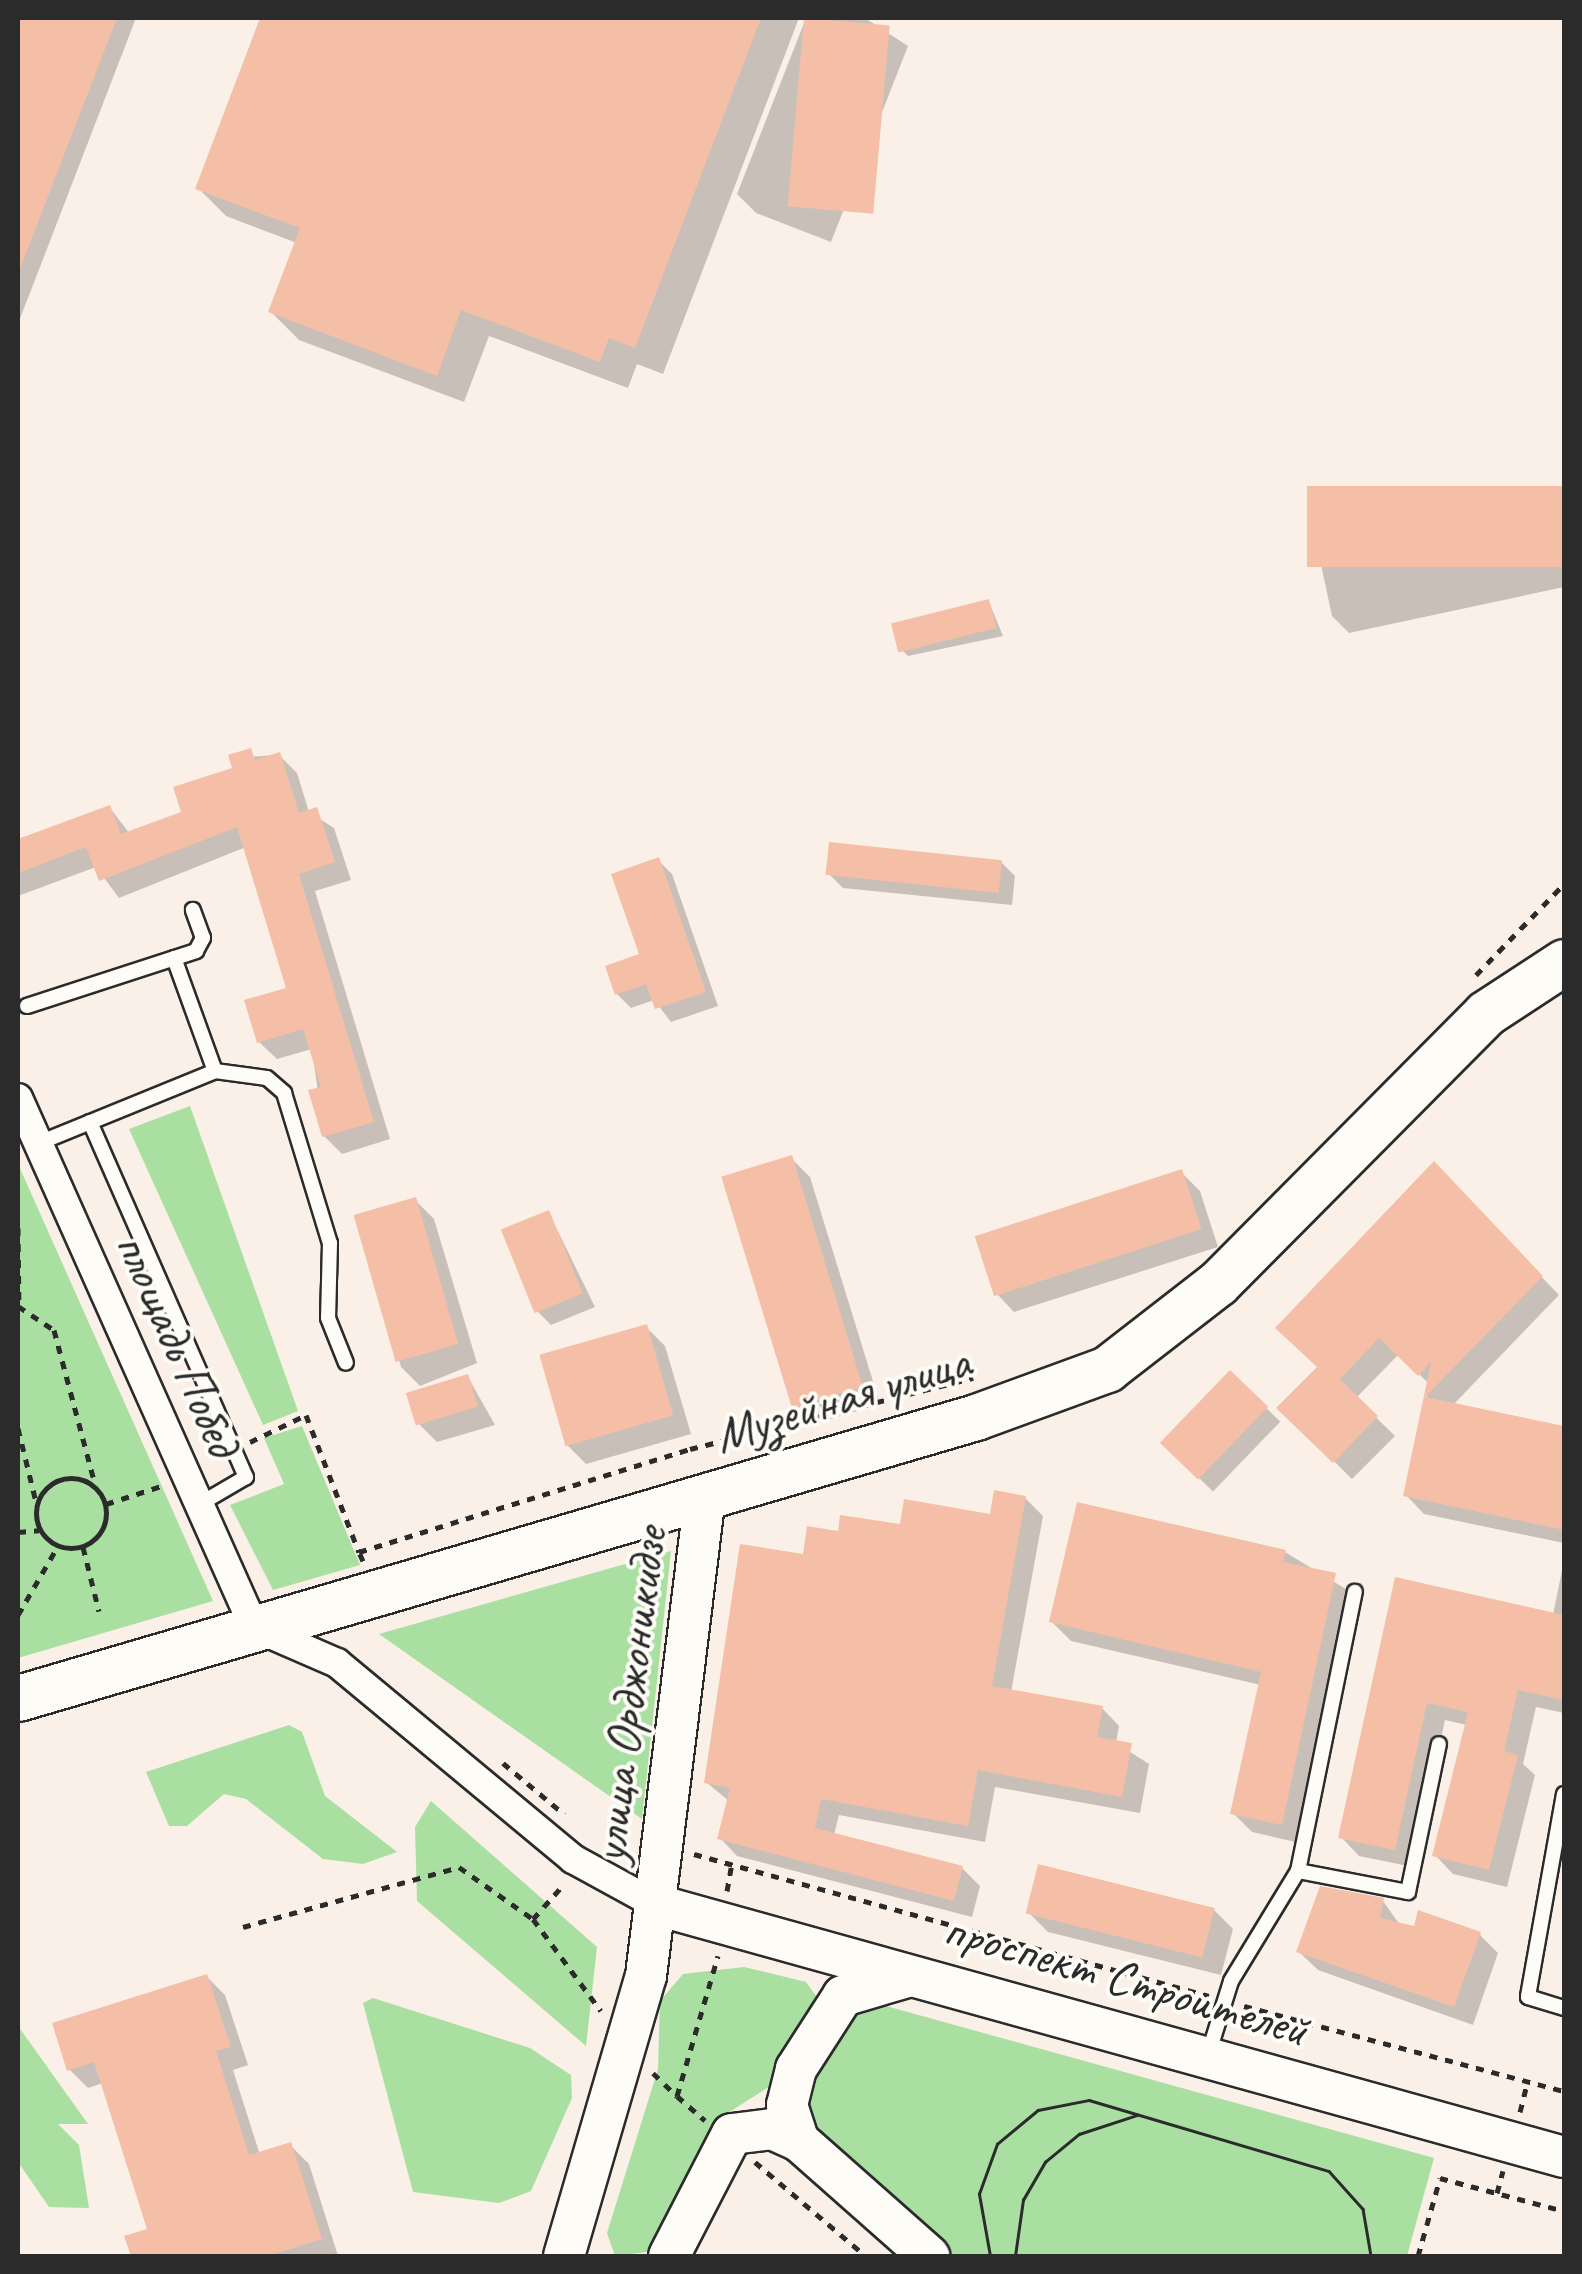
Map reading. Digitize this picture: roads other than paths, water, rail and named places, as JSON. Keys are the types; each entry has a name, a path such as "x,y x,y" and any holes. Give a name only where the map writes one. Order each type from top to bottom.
{"main road":[{"name":"Музейная улица","path":"18,1698 706,1496 1107,1368 1218,1283 1486,1012 1562,960"},
{"name":"улица Орджоникидзе","path":"564,2256 630,2050 657,1905 706,1496"},
{"name":"проспект Строителей","path":"657,1905 926,1976 1564,2157"},
{"path":"799,2141 788,2088 843,1996 875,1981 926,1976"},
{"path":"669,2256 728,2139 750,2127 799,2141 929,2256"}],"street":[{"name":"площадь Побед","path":"18,1098 254,1627"},
{"path":"254,1627 337,1663 574,1859 657,1905"}],"lane":[{"path":"27,1006 201,946 193,910"},
{"path":"174,958 215,1071"},
{"path":"39,1143 215,1071 252,1072 284,1092 330,1243 328,1318 346,1363"},
{"path":"90,1122 246,1476 200,1504"},
{"path":"1208,2056 1222,2000 1298,1871 1355,1592"},
{"path":"1298,1871 1408,1892 1439,1744"},
{"path":"1564,1794 1528,1997 1564,2008"}],"tram line":[{"path":"990,2256 979,2194 997,2144 1038,2110 1089,2100 1329,2171 1363,2209 1371,2256"},
{"path":"1015,2256 1023,2200 1045,2162 1079,2134 1137,2115"}]}
